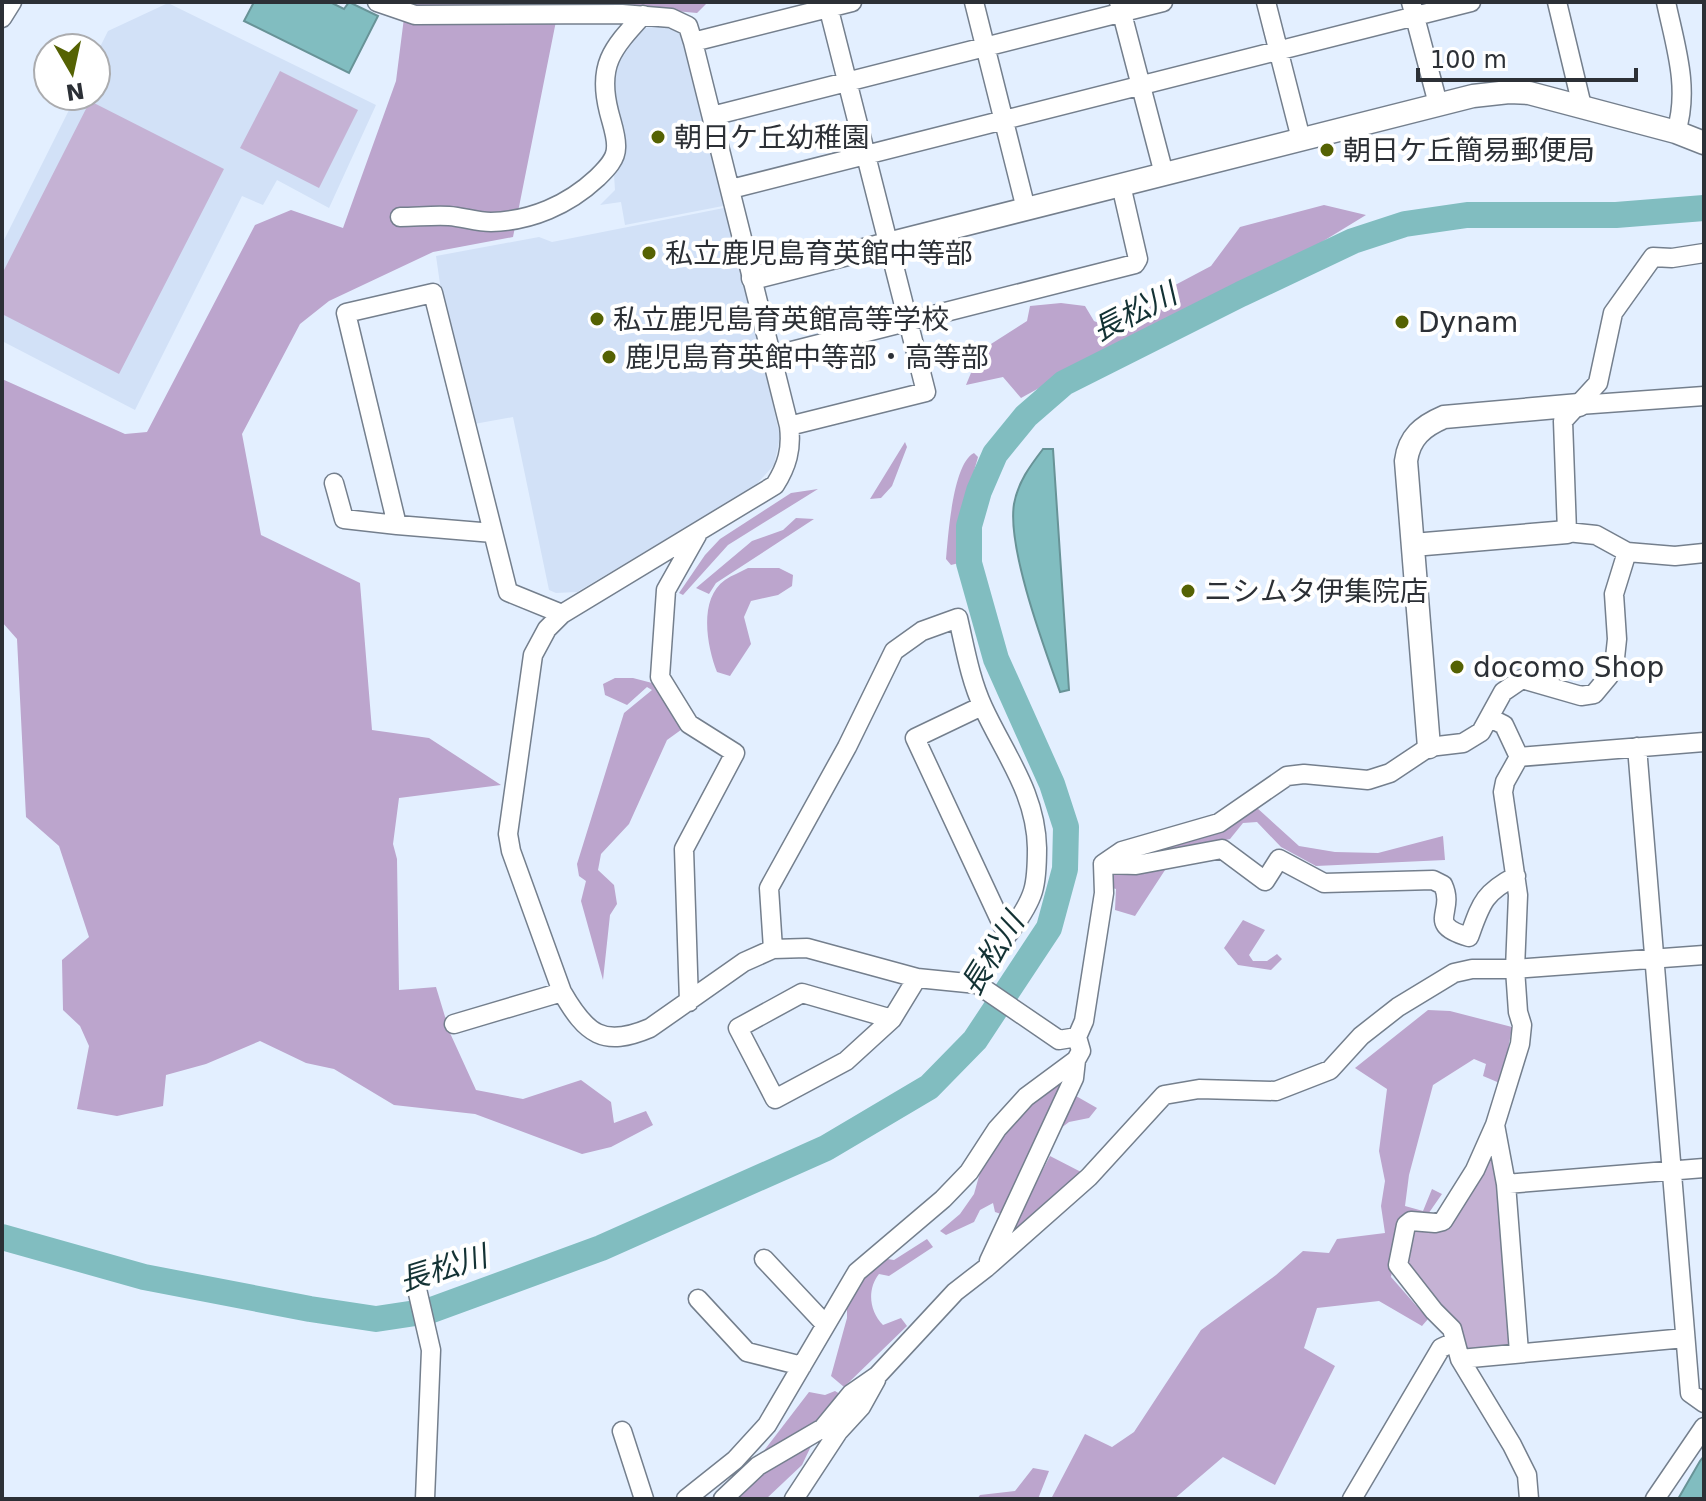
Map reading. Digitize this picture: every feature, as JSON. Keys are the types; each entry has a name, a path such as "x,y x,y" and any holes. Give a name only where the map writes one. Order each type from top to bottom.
{"street":[{"path":"2,18 12,2"},
{"path":"377,2 415,15 643,15 671,18 688,26 789,426 789,453 775,485 562,614 547,629 533,655 508,834 511,851 562,992 574,1014 589,1030 605,1037 634,1035 650,1028 744,962 773,949 807,948 917,978 974,982 1059,1040 1077,1037"},
{"path":"693,42 828,5 852,2"},
{"path":"974,2 1026,209"},
{"path":"712,116 986,48 1121,7 1163,2"},
{"path":"1266,2 1301,139"},
{"path":"731,189 1278,50 1413,9 1471,2"},
{"path":"1557,2 1582,106"},
{"path":"1666,2 1683,81 1682,113 1676,132"},
{"path":"789,426 926,392 828,5"},
{"path":"1121,7 1164,174"},
{"path":"1413,9 1438,104"},
{"path":"400,217 447,216 490,222 515,219 541,213 586,188 603,173 616,153 617,144 605,98 604,73 611,51 643,15"},
{"path":"753,278 1473,96 1529,93 1676,132 1704,143"},
{"path":"772,356 1135,264 1138,259 1121,185"},
{"path":"1567,532 1563,421 1598,383 1613,313 1653,257 1672,258 1704,253"},
{"path":"397,525 346,313 433,293 508,592 562,614"},
{"path":"1429,747 1406,461 1414,437 1428,424 1444,417 1704,396"},
{"path":"334,483 344,519 493,533"},
{"path":"1413,545 1567,532 1596,535 1627,552 1675,556 1704,553"},
{"path":"689,1002 684,849 735,753 689,724 660,677 666,590 698,533"},
{"path":"1103,864 1122,851 1219,823 1287,776 1304,774 1368,780 1390,773 1429,747 1463,743 1475,737 1490,718 1503,692 1522,679 1581,696 1594,694 1609,676 1616,650 1614,594 1627,552"},
{"path":"773,949 769,888 847,747 894,651 922,631 958,618 982,706 1028,795 1037,835 1033,892 974,982"},
{"path":"982,706 915,738 1007,935"},
{"path":"1490,718 1504,725 1519,757"},
{"path":"1519,757 1704,742"},
{"path":"1637,747 1690,1393 1704,1403"},
{"path":"1519,757 1503,792 1518,895 1515,969 1522,1025 1520,1044 1495,1125 1475,1170 1443,1221 1411,1221 1406,1225 1398,1265 1452,1329 1457,1350 1522,1465 1530,1490 1529,1499"},
{"path":"1103,864 1136,865 1222,849 1265,881 1279,859 1324,883 1433,880 1443,885 1447,893 1442,917 1445,926 1450,932 1469,937 1479,907 1493,888 1516,876"},
{"path":"986,1268 1074,1078 1076,1060 1081,1051 1077,1037 1084,1021 1104,893 1103,864"},
{"path":"723,1499 758,1466 823,1428 851,1394 877,1376 955,1292 1089,1177 1164,1095 1199,1089 1276,1091 1330,1070 1361,1036 1398,1007 1444,978 1472,969 1515,969 1704,955"},
{"path":"892,1019 802,993 738,1028 775,1099 846,1061 892,1019 917,978"},
{"path":"454,1024 562,992"},
{"path":"686,1499 735,1460 767,1425 857,1272 943,1199 969,1172 997,1129 1026,1097 1076,1060"},
{"path":"1495,1125 1506,1184 1519,1352"},
{"path":"1506,1184 1704,1168"},
{"path":"764,1259 825,1324"},
{"path":"418,1294 429,1344 425,1499"},
{"path":"698,1299 747,1352 802,1366"},
{"path":"1352,1499 1441,1348 1519,1352 1685,1338"},
{"path":"794,1499 838,1432 861,1407 877,1376"},
{"path":"1655,1499 1704,1427"},
{"path":"622,1431 644,1499"}],"shaded area":[{"path":"254,2 330,2 344,9 349,2 378,16 349,73 244,21"},
{"path":"406,2 708,2 697,13 622,6 559,6 513,237 433,252 329,301 300,324 242,434 261,535 360,583 372,730 429,738 501,785 399,798 393,844 397,859 399,990 436,987 450,1033 476,1090 523,1099 581,1080 611,1102 614,1123 646,1111 653,1125 611,1147 582,1154 475,1114 394,1105 334,1069 306,1063 260,1041 206,1064 166,1075 163,1106 117,1116 77,1109 89,1046 80,1026 63,1010 62,960 89,937 59,846 26,817 17,639 2,622 2,379 125,434 147,432 255,225 291,210 343,228 396,81"},
{"path":"168,3 376,105 329,208 277,180 263,205 242,196 135,410 2,341 2,244 68,112 112,112 112,32 108,31"},
{"path":"666,25 676,27 684,34 728,205 625,225 621,202 600,205 615,190 614,175 623,151 608,75 636,29"},
{"path":"280,71 358,110 319,188 240,148"},
{"path":"84,112 112,112 224,169 119,374 2,314 2,274"},
{"path":"1324,205 1366,215 1307,251 1222,296 1121,343 1021,398 1003,377 966,385 980,351 1027,321 1030,306 1061,303 1085,306 1094,321 1112,329 1134,321 1145,301 1211,266 1240,227"},
{"name":"鹿児島育英館中等部・高等部","path":"729,207 780,437 774,465 754,487 577,592 556,593 549,590 513,417 474,424 436,256 539,237 552,242"},
{"path":"905,442 907,447 892,486 881,498 870,499"},
{"path":"1043,449 1053,449 1069,690 1060,692 1028,598 1013,523 1018,489"},
{"path":"974,453 978,457 963,522 963,562 951,565 946,559 956,485 967,459"},
{"path":"818,489 728,545 683,595 679,593 720,539 791,493"},
{"path":"796,518 814,519 716,583 709,594 696,588 752,541 783,530"},
{"path":"748,568 779,568 793,575 792,586 778,595 751,601 744,617 751,644 730,676 717,672 713,662 708,637 708,611 716,588"},
{"path":"615,678 633,678 656,684 685,727 667,740 629,824 601,854 598,870 614,885 617,904 610,915 603,980 581,901 586,881 579,876 577,864 624,713 652,690 647,687 627,705 605,695 603,684"},
{"path":"1256,807 1299,846 1335,852 1378,853 1443,836 1445,860 1316,866 1281,847 1257,822 1243,823 1230,839 1151,856 1149,849"},
{"path":"1167,867 1135,916 1115,910 1116,889 1109,887 1108,869"},
{"path":"1243,920 1265,930 1249,955 1253,961 1267,961 1277,954 1282,959 1271,970 1238,965 1224,948"},
{"path":"1428,1010 1450,1011 1512,1027 1502,1084 1483,1076 1486,1064 1474,1059 1433,1085 1409,1175 1405,1206 1423,1211 1432,1189 1442,1194 1426,1217 1401,1224 1391,1277 1428,1319 1422,1326 1379,1301 1317,1308 1304,1348 1335,1366 1275,1485 1223,1457 1174,1499 1051,1499 1085,1434 1112,1447 1134,1432 1201,1330 1276,1275 1303,1251 1329,1253 1337,1239 1385,1233 1381,1206 1385,1181 1379,1151 1387,1089 1355,1068"},
{"path":"1056,1082 1097,1108 1089,1118 1069,1122 1033,1149 1001,1214 995,1212 993,1203 980,1210 974,1222 946,1235 940,1231 960,1214 974,1194 981,1169 1001,1134"},
{"path":"1488,1153 1496,1153 1512,1339 1506,1346 1467,1350 1461,1346 1439,1307 1403,1260 1409,1229 1437,1229"},
{"path":"1050,1156 1083,1173 1003,1246"},
{"path":"927,1239 933,1247 889,1276 879,1274 875,1280 871,1300 878,1319 883,1325 901,1318 907,1326 844,1387 831,1376 847,1318 847,1302 855,1284 881,1258 894,1260"},
{"path":"835,1391 840,1394 810,1428 756,1461 809,1392 825,1395"},
{"path":"814,1440 802,1465 766,1499 736,1499 767,1467"},
{"path":"1704,1456 1704,1499 1678,1499 1700,1461"},
{"path":"1033,1468 1049,1471 1038,1499 977,1499 980,1495 1015,1491"}],"waterway":[{"name":"長松川","path":"2,1237 144,1277 310,1309 376,1319 429,1311 601,1248 826,1148 929,1087 975,1040 1049,928 1065,869 1066,827 1052,784 996,659 969,563 969,526 979,491 995,454 1026,416 1064,383 1353,241 1405,224 1467,215 1616,215 1704,208"}],"place":[{"name":"朝日ケ丘幼稚園","path":"658,137"},
{"name":"朝日ケ丘簡易郵便局","path":"1327,150"},
{"name":"私立鹿児島育英館中等部","path":"649,253"},
{"name":"私立鹿児島育英館高等学校","path":"597,319"},
{"name":"Dynam","path":"1402,322"},
{"name":"鹿児島育英館中等部・高等部","path":"609,357"},
{"name":"ニシムタ伊集院店","path":"1188,591"},
{"name":"docomo Shop","path":"1457,667"}]}
